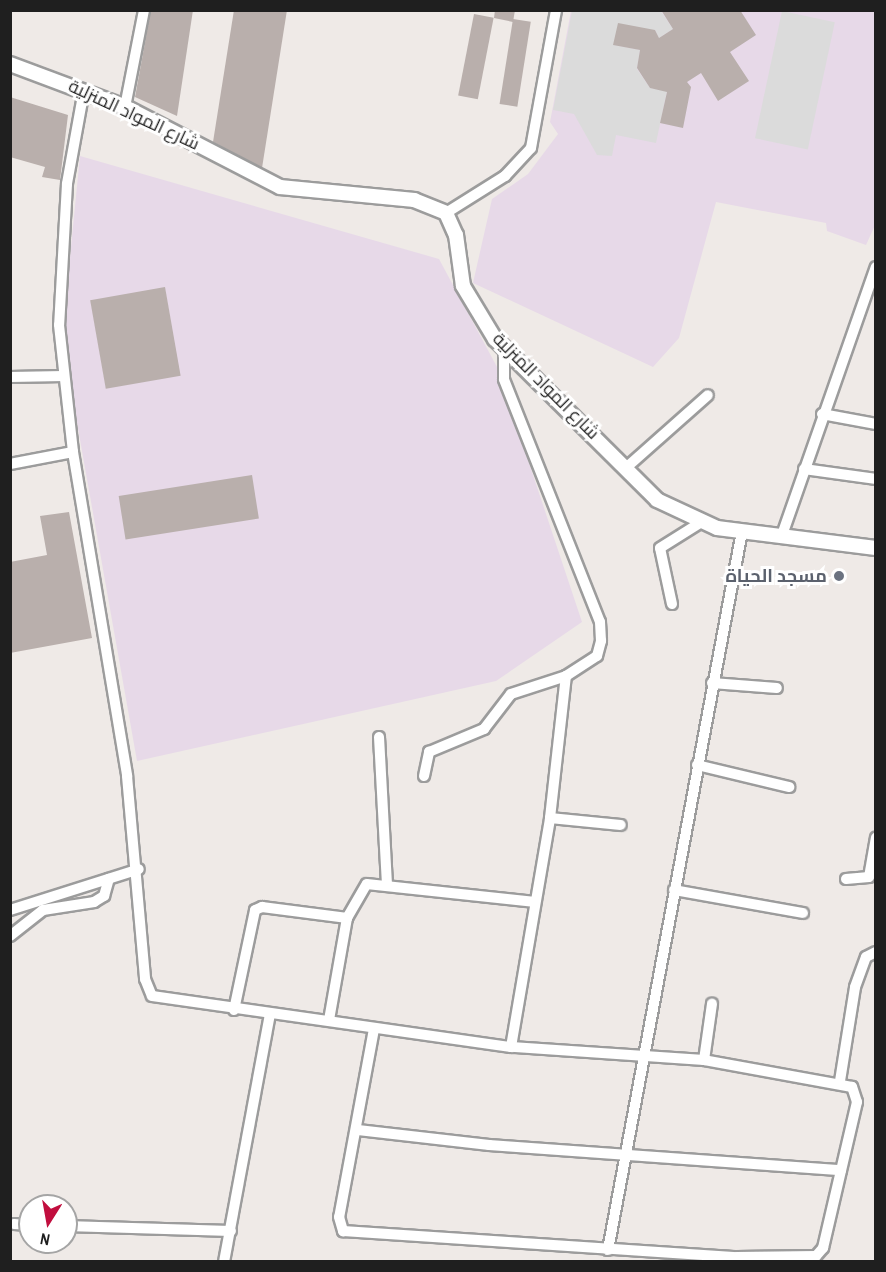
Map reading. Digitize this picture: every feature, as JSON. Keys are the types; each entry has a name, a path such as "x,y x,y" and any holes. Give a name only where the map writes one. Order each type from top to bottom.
{"street":[{"path":"125,107 144,10"},
{"path":"446,213 505,176 531,148 556,10"},
{"name":"شارع المواد المنزلية","path":"10,64 125,107 280,187 414,200 446,213 472,306 504,349 627,467 657,500 700,523 742,531 876,548"},
{"path":"84,90 67,184 59,325 73,452 140,869 147,992 164,1002 329,1020 374,1029 510,1047 645,1054 704,1060 840,1081 858,1094 823,1248 816,1256 608,1250 343,1231 339,1217 358,1130 374,1029"},
{"path":"782,535 822,414 876,267"},
{"path":"424,776 429,752 484,729 511,694 566,676 597,656 600,622 504,379 504,349"},
{"path":"10,377 64,376"},
{"path":"627,467 708,395"},
{"path":"822,414 876,424"},
{"path":"10,464 73,452"},
{"path":"804,469 876,479"},
{"path":"672,604 660,548 700,523"},
{"path":"608,1250 624,1153 645,1054 742,531"},
{"path":"510,1047 550,818 566,676"},
{"path":"712,683 777,688"},
{"path":"379,737 387,883"},
{"path":"697,765 789,787"},
{"path":"550,818 621,825"},
{"path":"846,879 869,877 876,838"},
{"path":"10,910 140,869"},
{"path":"10,936 43,910 94,902 104,896 109,879"},
{"path":"329,1020 347,918 366,884 387,883 535,902"},
{"path":"674,890 803,914"},
{"path":"234,1010 255,910 262,907 347,918"},
{"path":"840,1081 855,987 866,957 876,952"},
{"path":"704,1060 712,1004"},
{"path":"224,1262 270,1014"},
{"path":"358,1130 841,1170"},
{"path":"14,1224 18,1224"},
{"path":"78,1226 231,1231"}],"shaded area":[{"path":"571,11 875,11 876,223 866,245 827,231 826,223 716,202 679,338 653,367 473,283 492,199 528,174 558,134 550,122"},
{"path":"572,11 661,11 673,29 659,38 655,30 614,45 640,50 637,69 650,88 667,91 656,143 616,135 612,156 597,155 574,114 553,110"},
{"path":"782,11 835,22 808,149 755,138"},
{"path":"80,156 439,259 497,367 582,622 496,681 137,761 62,338"}],"building":[{"path":"151,10 193,10 177,116 135,97"},
{"path":"234,10 287,10 262,168 213,142"},
{"path":"495,10 515,10 513,22 494,18"},
{"path":"661,10 740,10 756,35 730,52 749,81 718,101 701,73 687,82 691,87 683,128 660,123 667,92 650,88 637,68 640,50 613,45 618,23 655,30 659,38 673,29"},
{"path":"474,14 494,18 478,99 458,95"},
{"path":"513,19 531,22 517,107 500,104"},
{"path":"10,97 68,115 60,180 42,177 45,167 10,157"},
{"path":"165,287 181,376 106,389 90,300"},
{"path":"252,475 259,518 126,540 119,496"},
{"path":"69,512 92,638 10,653 10,562 47,555 40,516"}],"place":[{"name":"مسجد الحياة","path":"839,576"}]}
